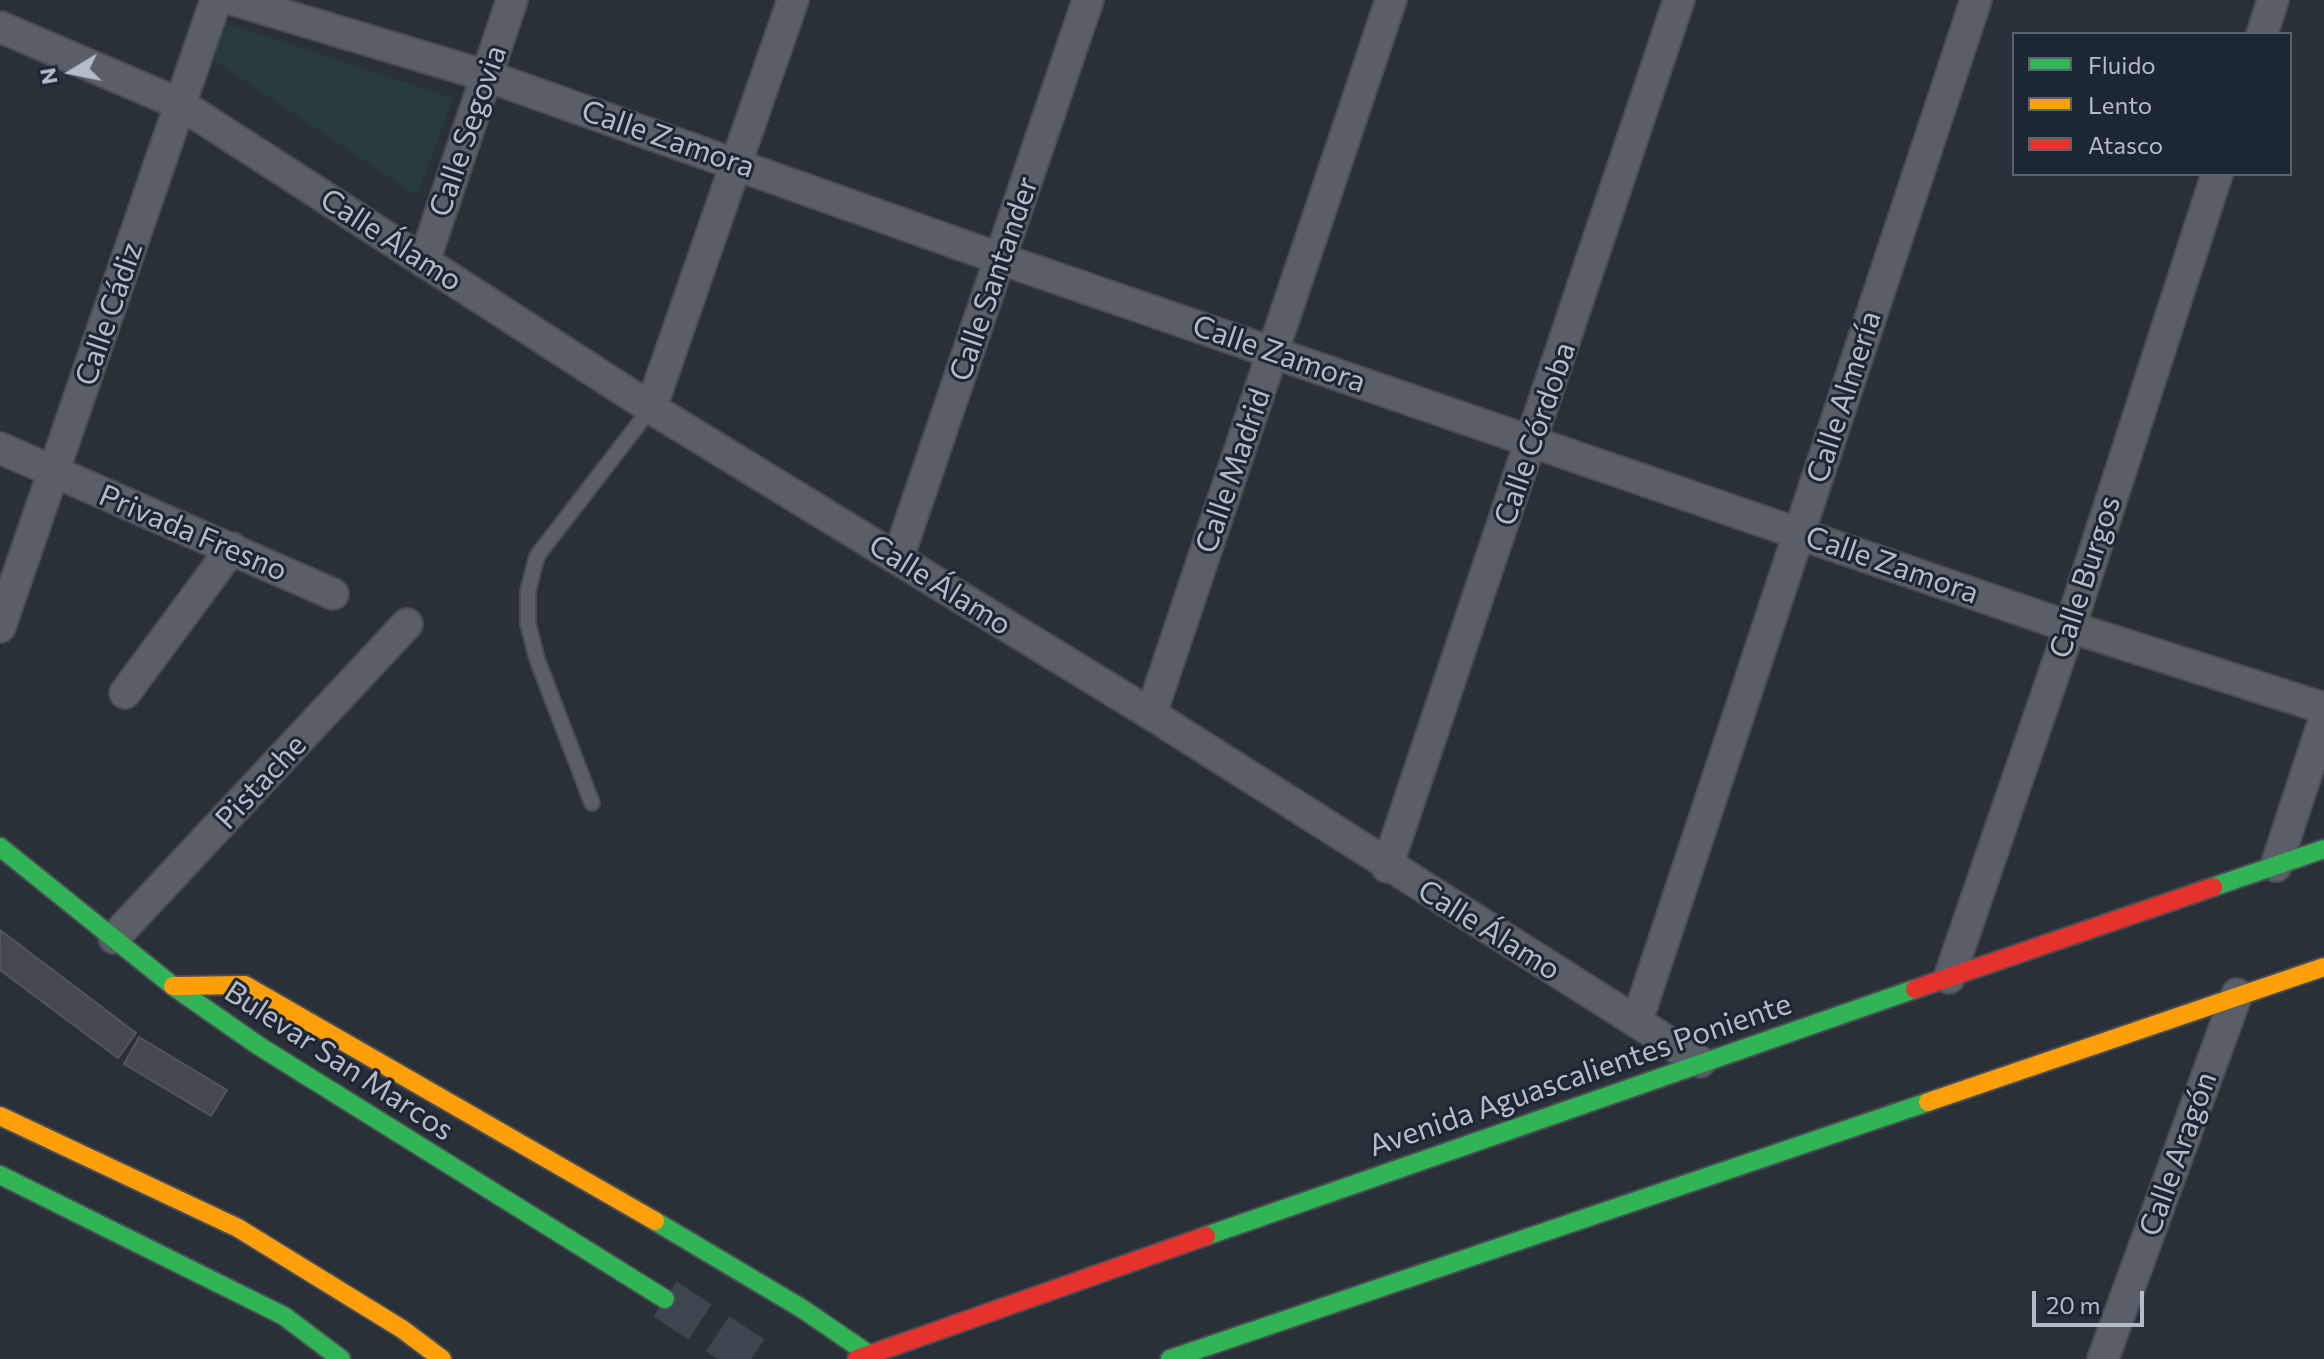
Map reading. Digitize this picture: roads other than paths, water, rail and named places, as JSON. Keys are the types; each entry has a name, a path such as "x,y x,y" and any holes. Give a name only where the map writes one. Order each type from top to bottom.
{"main road":[{"name":"Bulevar San Marcos","path":"0,847 173,986 259,1046 665,1299"},
{"name":"Avenida Aguascalientes Poniente","path":"863,1357 1700,1062 2324,849"},
{"path":"1170,1359 2237,994 2324,967"},
{"path":"173,986 245,985 801,1308 863,1357"},
{"path":"0,1116 238,1228 402,1329 442,1359"},
{"path":"0,1175 284,1316 341,1359"}],"street":[{"name":"Calle Cádiz","path":"0,627 216,0"},
{"name":"Calle Zamora","path":"234,0 487,76 739,163 1001,259 1799,534 2070,627 2324,708"},
{"name":"Calle Segovia","path":"424,262 512,0"},
{"path":"651,408 739,163 793,0"},
{"name":"Calle Santander","path":"898,558 1088,0"},
{"name":"Calle Madrid","path":"1151,714 1391,0"},
{"name":"Calle Córdoba","path":"1387,867 1533,442 1679,0"},
{"name":"Calle Almería","path":"1637,1021 1976,0"},
{"path":"2263,32 2273,0"},
{"name":"Calle Álamo","path":"0,27 182,105 651,408 1151,714 1387,867 1700,1062"},
{"name":"Calle Burgos","path":"1949,978 2070,627 2216,176"},
{"name":"Privada Fresno","path":"0,448 333,594"},
{"path":"125,693 232,548"},
{"name":"Pistache","path":"114,938 407,624"},
{"path":"2276,866 2324,720"},
{"name":"Calle Aragón","path":"2103,1359 2237,994"}],"lane":[{"path":"592,803 537,659 528,624 528,591 537,556 651,408"}],"tunnel":[{"path":"665,1299 756,1359"}]}
